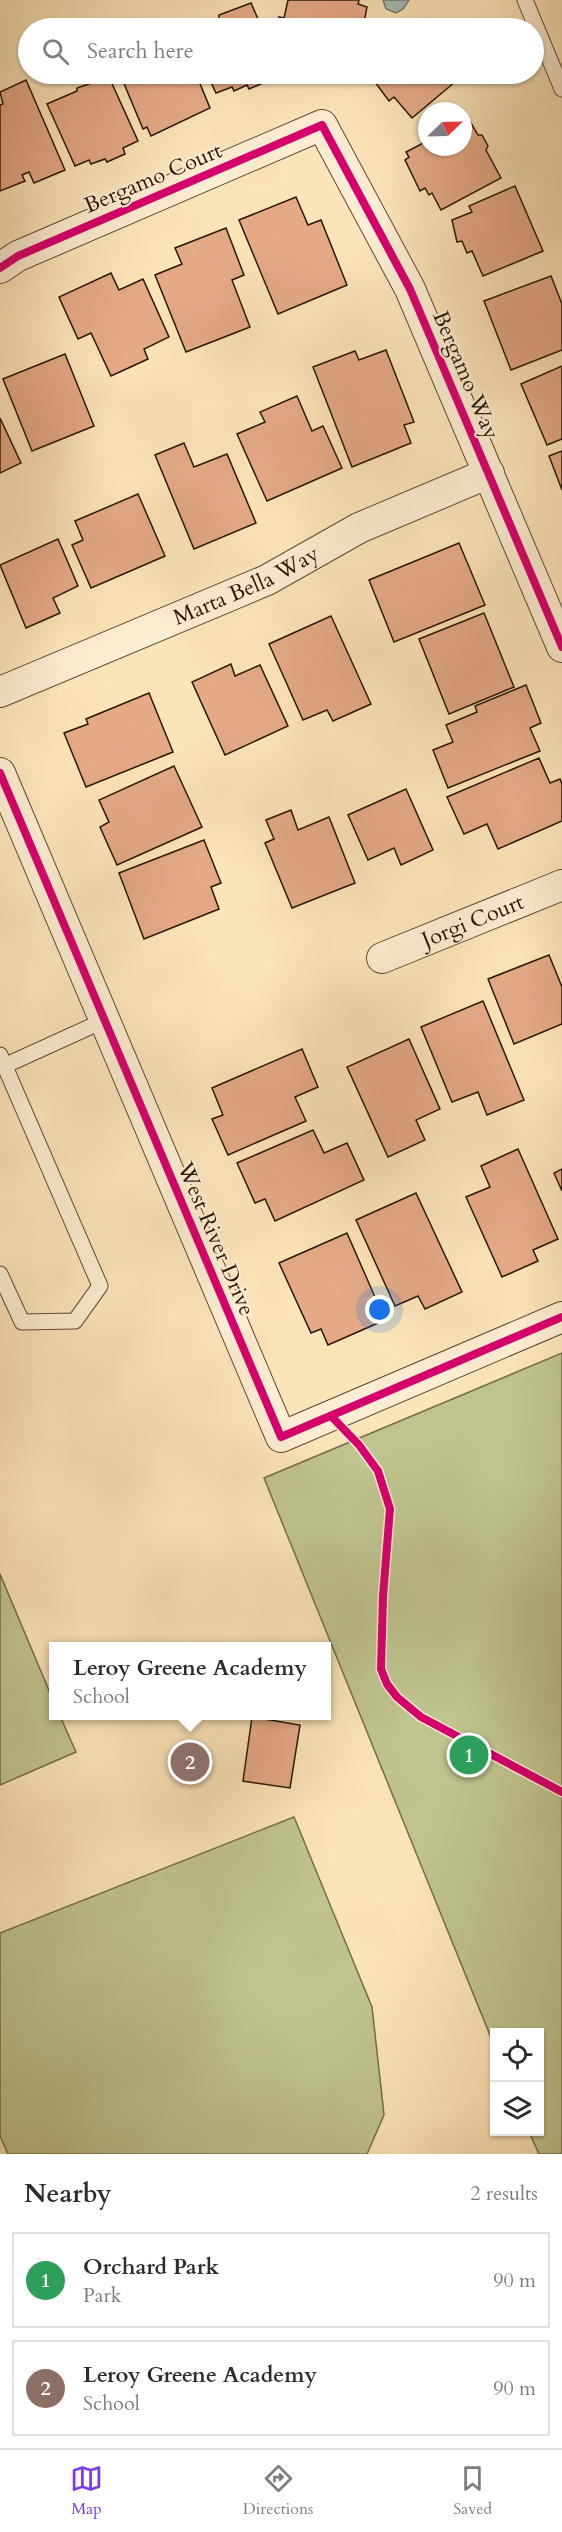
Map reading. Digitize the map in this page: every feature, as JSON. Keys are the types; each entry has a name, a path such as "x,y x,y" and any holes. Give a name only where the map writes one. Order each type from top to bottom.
{"street":[{"name":"Bergamo Court","path":"0,268 18,256 322,125"},
{"name":"Bergamo Way","path":"322,125 410,289 562,647"},
{"name":"Marta Bella Way","path":"0,693 267,580 359,528 489,473"},
{"name":"West River Drive","path":"0,773 281,1437 562,1317"},
{"name":"Jorgi Court","path":"382,958 562,885"}],"lane":[{"path":"525,0 533,18"},
{"path":"544,41 559,73 562,89"},
{"path":"0,1274 22,1322 75,1321 100,1286 2,1060 104,1021"}],"green space":[{"path":"562,1353 562,2154 539,2154 531,2136 544,2136 544,2028 490,2028 490,2035 264,1478"},
{"path":"0,1574 49,1690 49,1720 62,1720 76,1752 0,1785"},
{"path":"294,1817 372,2007 384,2115 367,2154 8,2154 0,2136 0,1933"}],"water":[{"path":"383,0 409,0 403,9 396,13 386,9"}],"building":[{"path":"288,0 359,0 358,4 367,7 365,18 284,18"},
{"path":"251,3 258,18 219,18 219,15"},
{"path":"18,84 28,84 65,170 34,183 29,172 22,175 25,181 0,191 0,105 3,104 0,92"},
{"path":"89,84 112,84 138,141 123,148 125,154 107,162 105,159 91,164 89,160 75,166 47,104 77,91 77,88"},
{"path":"124,84 200,84 210,108 151,136 147,127 143,129"},
{"path":"212,84 261,84 249,89 247,85 234,91 232,87 216,93"},
{"path":"376,84 453,84 431,102 418,102 418,113 412,118 394,97 389,101"},
{"path":"472,125 478,135 482,135 488,146 486,150 501,178 441,210 432,193 429,195 425,188 420,191 405,160 409,157 406,152 418,146 418,156 472,156"},
{"path":"515,186 543,251 483,276 472,251 467,253 462,241 457,242 452,220 472,212 469,206"},
{"path":"296,197 308,225 321,220 347,285 278,314 239,220"},
{"path":"226,228 244,275 232,280 250,327 186,352 155,275 182,264 175,248"},
{"path":"111,273 119,290 143,279 169,337 144,349 148,359 111,376 91,333 78,339 59,297"},
{"path":"551,276 562,304 562,350 511,370 484,301"},
{"path":"386,350 414,422 404,425 411,443 352,467 313,367 355,351 359,360"},
{"path":"65,354 94,426 32,451 3,379"},
{"path":"562,366 562,439 547,445 521,384"},
{"path":"297,396 312,431 323,426 342,468 267,501 237,434 265,422 260,412"},
{"path":"0,418 21,463 0,473"},
{"path":"184,443 194,467 227,454 256,523 194,549 155,455"},
{"path":"562,451 562,490 549,456"},
{"path":"138,494 165,556 91,588 72,545 83,540 75,521"},
{"path":"58,539 78,586 53,598 60,613 26,628 0,565"},
{"path":"459,543 485,605 394,642 369,580"},
{"path":"484,613 514,687 449,714 419,639"},
{"path":"331,616 371,704 333,721 327,710 303,720 269,644"},
{"path":"231,664 235,676 260,665 288,726 225,755 192,682"},
{"path":"526,685 541,723 530,728 540,751 448,788 433,750 453,742 446,725 477,712 475,706"},
{"path":"149,693 173,752 86,787 64,733 88,724 86,719"},
{"path":"539,758 550,783 560,779 562,784 562,821 498,849 487,824 464,834 447,797"},
{"path":"174,766 202,827 117,865 100,827 109,822 99,800"},
{"path":"406,789 433,850 401,865 394,848 368,860 348,815"},
{"path":"291,810 298,830 329,817 355,883 292,908 265,843 274,839 266,820"},
{"path":"204,840 221,883 211,887 219,909 144,939 119,873"},
{"path":"549,955 562,987 562,1024 514,1044 488,979"},
{"path":"483,1001 524,1100 487,1115 478,1092 452,1102 421,1027"},
{"path":"409,1039 440,1109 416,1120 425,1140 388,1157 347,1067"},
{"path":"302,1049 318,1087 295,1097 306,1121 228,1155 212,1119 223,1115 212,1088"},
{"path":"313,1130 324,1153 347,1143 364,1180 275,1221 265,1199 255,1203 237,1163"},
{"path":"518,1149 558,1239 533,1250 538,1261 502,1277 466,1197 490,1187 481,1166"},
{"path":"562,1169 562,1191 554,1173"},
{"path":"416,1193 462,1292 425,1309 418,1296 395,1306 356,1220"},
{"path":"347,1233 385,1320 328,1345 321,1329 311,1333 279,1263"},
{"path":"252,1720 270,1720 300,1725 290,1788 243,1781"}],"cycle path":[{"path":"0,268 18,256 322,125 410,289 562,647"},
{"path":"0,773 281,1437 562,1317"},
{"path":"331,1416 359,1445 378,1471 390,1509 383,1596 381,1669 387,1684 397,1697 421,1717 562,1792"}],"place":[{"name":"Orchard Park","path":"469,1755"},
{"name":"Leroy Greene Academy","path":"190,1762"}]}
